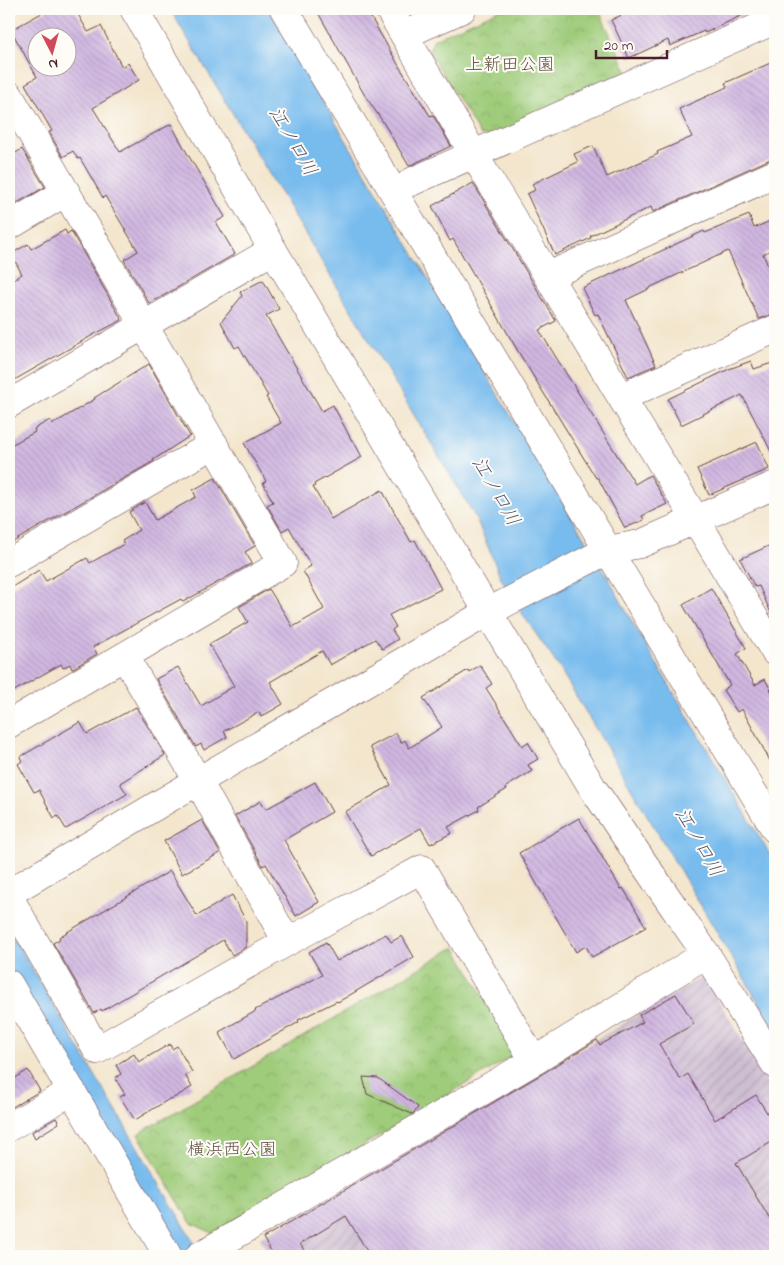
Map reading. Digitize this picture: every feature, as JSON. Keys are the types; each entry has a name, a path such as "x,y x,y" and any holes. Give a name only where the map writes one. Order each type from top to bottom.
{"street":[{"path":"134,9 273,250 592,787 706,954 775,1064"},
{"path":"284,9 775,829"},
{"path":"389,9 474,155 775,652"},
{"path":"404,35 462,9"},
{"path":"411,182 775,20"},
{"path":"9,95 283,562 9,724"},
{"path":"548,276 775,174"},
{"path":"9,226 66,192"},
{"path":"9,404 143,324 273,250"},
{"path":"622,397 775,329"},
{"path":"9,563 214,444"},
{"path":"9,893 488,612 608,550 640,544 775,485"},
{"path":"125,657 198,781 287,942"},
{"path":"9,898 97,1050 287,942 422,869 534,1061"},
{"path":"203,1254 534,1061 706,954"},
{"path":"9,984 168,1256"},
{"path":"9,1127 72,1091"}],"shaded area":[{"path":"704,976 775,1094 775,1256 270,1256 260,1238"}],"green space":[{"name":"上新田公園","path":"501,9 598,9 628,73 493,136 480,135 429,51 434,39"},
{"name":"横浜西公園","path":"455,947 511,1043 511,1057 215,1234 191,1223 138,1134"}],"water":[{"name":"江ノ口川","path":"170,9 268,9 605,572 637,631 775,863 775,1030 559,667 525,618 501,578 476,518"},
{"path":"9,930 202,1256 180,1256 9,966"}],"building":[{"path":"49,9 75,9 88,32 101,26 122,67 128,63 139,80 93,108 120,152 171,124 225,217 216,222 235,254 149,303 124,260 138,251 105,196 103,198 80,158 78,159 73,151 63,157 49,132 52,131 25,84 35,78 78,78 78,28 28,28 28,61 11,30"},
{"path":"316,9 366,9 430,116 433,115 451,146 409,166 364,94"},
{"path":"634,9 755,9 705,33 704,31 670,46 668,40 629,58 611,20"},
{"path":"775,61 775,157 653,212 651,207 555,255 527,194 535,190 532,184 578,162 574,154 593,146 607,177 692,137 679,109 727,87 725,83"},
{"path":"22,149 45,187 17,203 9,188 9,157"},
{"path":"473,183 556,321 539,330 635,484 650,475 667,504 642,516 644,520 625,528 598,478 596,478 519,353 453,239 450,241 432,206"},
{"path":"749,215 754,228 775,219 775,248 763,254 775,283 775,314 759,319 728,251 626,300 656,365 628,377 598,314 595,315 582,288 704,231 705,233"},
{"path":"65,230 67,234 71,231 122,320 9,383 9,282 22,274 11,254 28,244 31,249"},
{"path":"263,280 279,309 266,316 322,411 333,405 362,457 314,484 315,486 313,487 331,519 382,490 411,542 415,540 441,589 389,615 396,627 392,630 398,639 382,649 375,639 330,665 322,651 270,682 283,704 261,717 259,712 224,731 227,737 204,750 201,744 196,747 156,679 178,667 201,706 234,686 209,644 248,622 239,607 269,589 293,627 324,609 303,571 311,566 289,527 282,531 267,505 273,502 263,483 266,481 244,443 281,423 266,397 268,396 239,346 235,348 221,322 242,296 240,292"},
{"path":"751,361 754,369 775,362 775,459 742,395 681,425 668,399 729,369"},
{"path":"149,364 190,436 154,461 9,544 9,446 35,432 34,429 50,420 53,424"},
{"path":"757,442 769,469 709,495 697,469"},
{"path":"215,478 255,546 245,552 252,563 183,602 181,599 93,647 97,654 72,669 70,664 63,668 61,664 9,694 9,589 39,570 46,581 87,558 90,563 124,544 122,541 139,530 129,512 145,502 155,520 196,497 193,490"},
{"path":"775,543 775,622 759,586 755,587 740,559"},
{"path":"711,588 746,648 737,654 755,685 765,679 775,698 775,770 742,709 737,712 723,690 730,685 683,605"},
{"path":"480,665 492,684 486,688 522,746 528,742 538,759 528,765 532,771 478,807 479,810 448,827 452,833 430,844 421,828 371,856 345,812 391,785 370,747 396,733 401,743 405,740 409,748 442,727 423,698 468,670 469,672"},
{"path":"136,707 165,755 120,783 127,794 66,829 58,816 54,818 39,790 34,792 18,764 22,761 20,757 80,722 87,734"},
{"path":"315,782 332,812 284,840 319,902 296,916 266,864 263,866 235,816 261,801 266,809"},
{"path":"579,818 646,927 592,957 586,946 576,952 519,853"},
{"path":"202,820 220,853 182,874 164,841"},
{"path":"170,871 197,916 232,895 246,921 246,947 232,955 223,940 102,1011 101,1009 94,1013 53,943 60,939 59,937"},
{"path":"386,934 391,942 402,936 414,957 338,1002 298,1020 299,1022 234,1059 219,1032 255,1010 322,975 309,952 326,942 337,961"},
{"path":"676,994 694,1024 659,1044 680,1079 688,1074 715,1120 756,1095 775,1126 775,1140 736,1163 775,1228 775,1256 370,1256 346,1216 300,1244 308,1256 274,1256 263,1238 597,1040 600,1045 643,1022 639,1015"},
{"path":"170,1044 172,1049 177,1046 192,1072 185,1075 192,1087 135,1120 120,1097 125,1094 115,1078 121,1074 116,1065 134,1054 139,1062"},
{"path":"28,1070 40,1091 9,1109 9,1082"},
{"path":"363,1077 378,1078 418,1107 415,1112 412,1114 367,1094"},
{"path":"56,1118 59,1123 35,1138 32,1132"}]}
